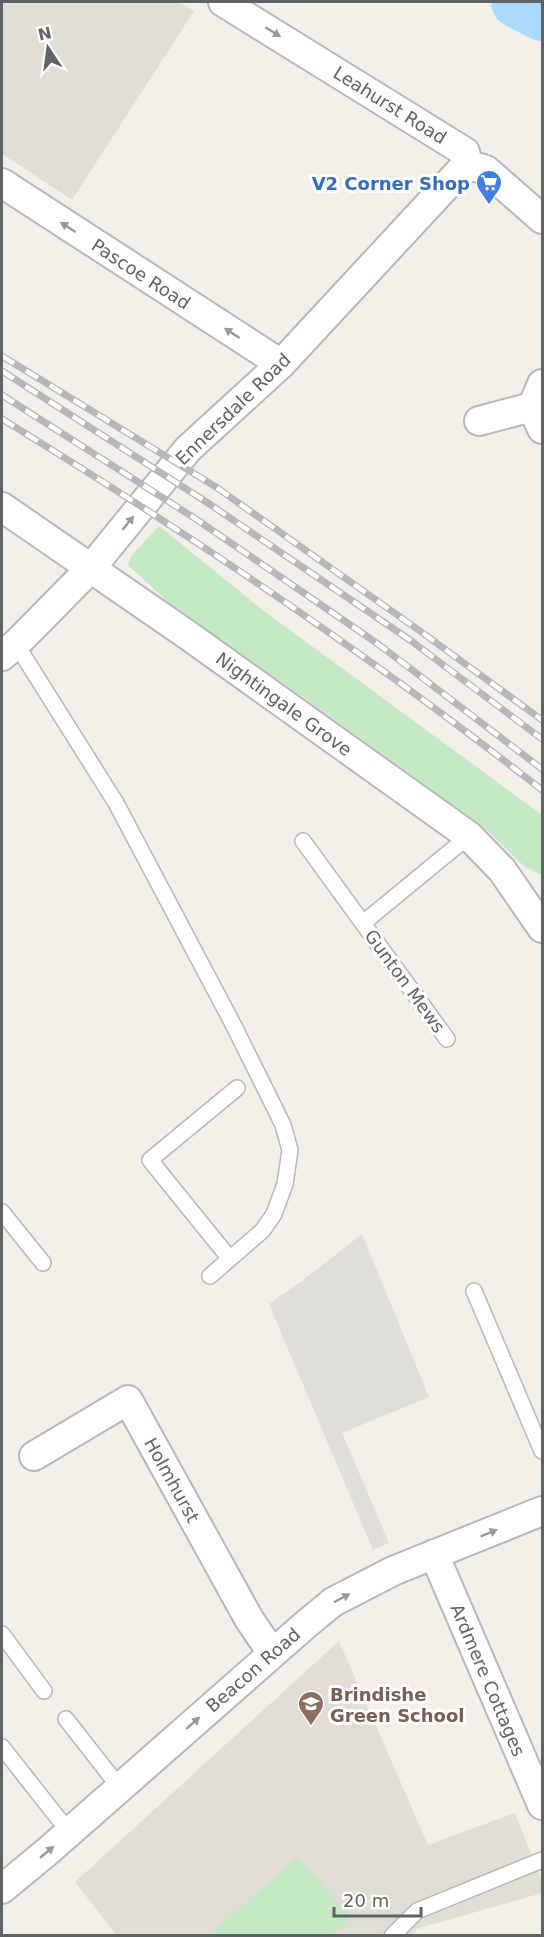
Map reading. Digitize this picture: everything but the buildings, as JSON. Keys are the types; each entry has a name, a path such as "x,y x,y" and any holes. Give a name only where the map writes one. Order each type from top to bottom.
{"street":[{"name":"Leahurst Road","path":"223,2 465,152 469,167"},
{"path":"469,167 486,170 543,219"},
{"name":"Ennersdale Road","path":"9,650 91,568 188,449 281,364 461,170 469,167"},
{"name":"Pascoe Road","path":"2,183 281,364"},
{"path":"478,422 539,407"},
{"name":"Nightingale Grove","path":"2,507 470,837 502,870 543,928"},
{"name":"Holmhurst","path":"34,1456 128,1400 249,1619 272,1653"},
{"name":"Beacon Road","path":"2,1889 333,1602 393,1571 543,1511"},
{"name":"Ardmere Cottages","path":"434,1554 540,1794"}],"lane":[{"path":"9,650 116,802 235,1028 283,1125 290,1150 285,1184 274,1214 263,1230 210,1276"},
{"name":"Gunton Mews","path":"363,923 470,837"},
{"name":"Gunton Mews","path":"303,841 447,1039"},
{"path":"230,1259 150,1160 237,1088"},
{"path":"2,1212 43,1263"},
{"path":"474,1291 543,1451"},
{"path":"4,1642 44,1691"},
{"path":"66,1719 120,1788"},
{"path":"2,1747 69,1832"},
{"path":"392,1935 417,1911 543,1860"}],"shaded area":[{"path":"2,2 178,2 194,11 72,200 2,154"},
{"path":"362,1234 429,1397 342,1433 389,1543 373,1550 269,1304"},
{"name":"Brindishe Green School","path":"339,1641 428,1845 515,1813 542,1882 542,1893 416,1929 415,1935 117,1936 75,1882"}],"green space":[{"path":"504,2 542,2 542,22"},
{"path":"159,526 264,611 542,815 542,875 525,867 488,831 309,701 179,612 128,565 131,556"},
{"path":"297,1857 351,1917 331,1935 210,1935"}],"waterway":[{"path":"517,2 542,15"}],"railway":[{"path":"2,356 216,487 542,720"},
{"path":"2,371 205,501 410,640 542,739"},
{"path":"2,395 196,519 378,644 542,769"},
{"path":"2,419 141,506 345,643 542,790"}],"place":[{"name":"V2 Corner Shop","path":"489,206"},
{"name":"Brindishe Green School","path":"311,1727"}]}
